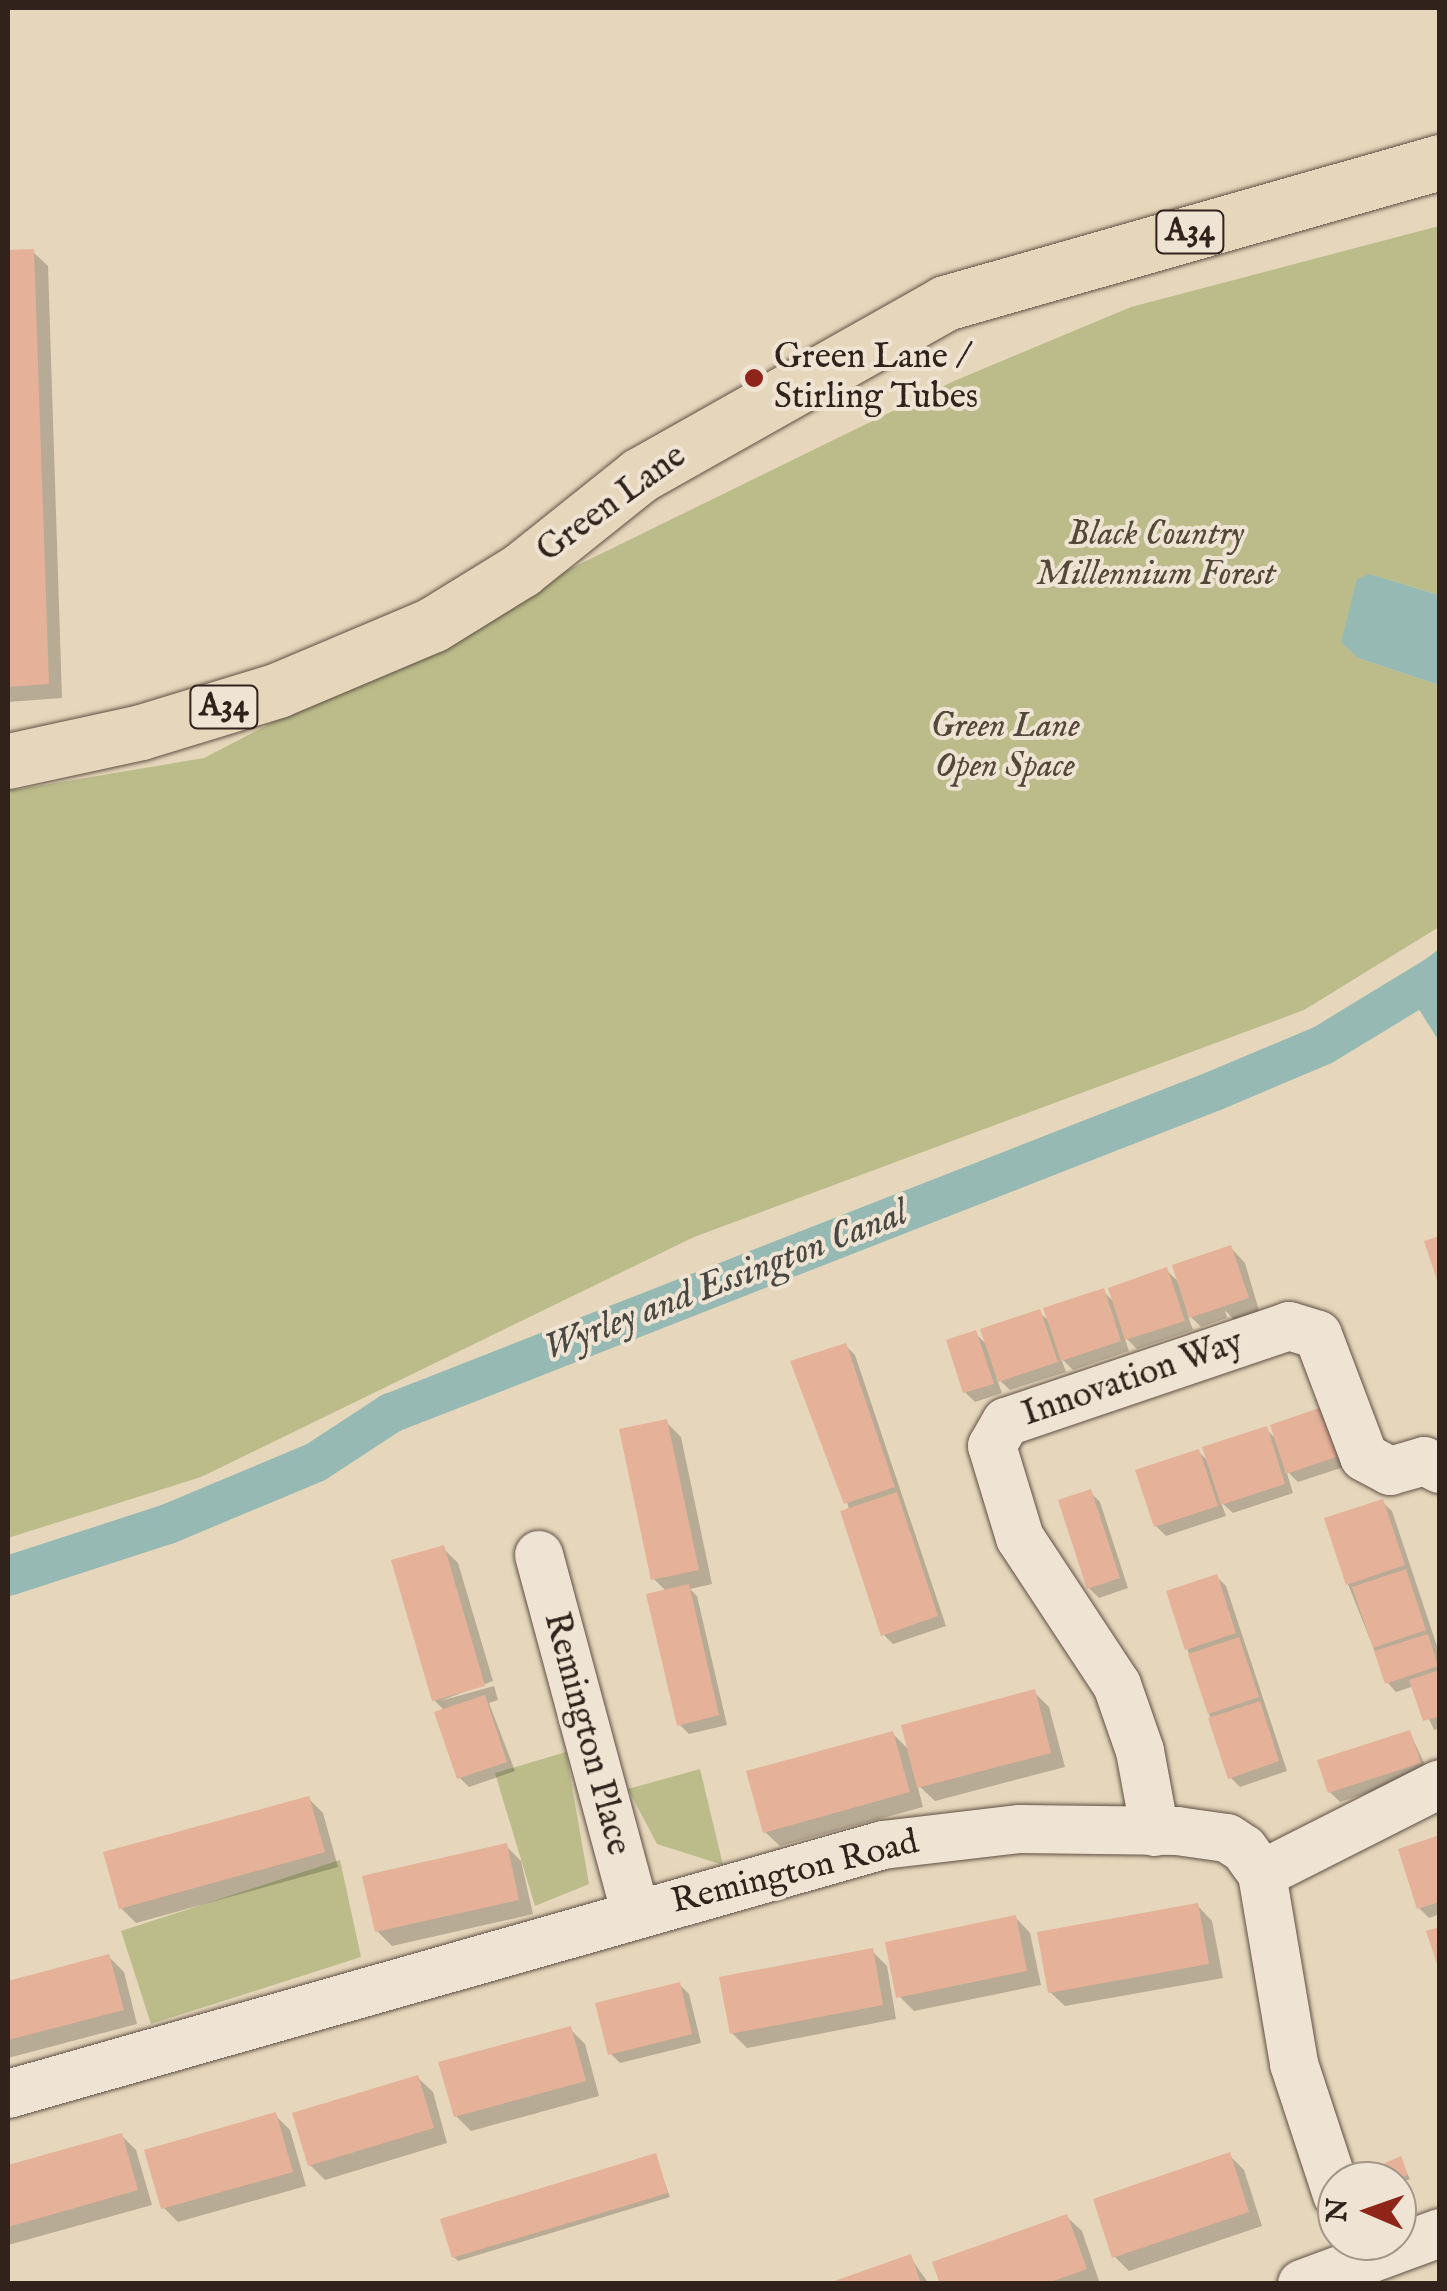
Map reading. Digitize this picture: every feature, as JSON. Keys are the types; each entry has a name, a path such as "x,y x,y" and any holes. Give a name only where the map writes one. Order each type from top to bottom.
{"highway":[{"name":"Green Lane","path":"8,761 141,732 278,690 432,626 521,570 640,476 945,304 1440,162"}],"street":[{"name":"Innovation Way","path":"1155,1832 1140,1751 1117,1685 1020,1538 992,1446 1006,1422 1288,1326 1318,1335 1364,1456 1390,1472 1424,1461 1440,1469"},
{"name":"Remington Place","path":"538,1555 634,1912"},
{"path":"1326,2161 1294,2064 1262,1874 1440,1784"},
{"name":"Remington Road","path":"8,2094 634,1912 883,1845 1020,1830 1155,1832 1227,1838 1244,1849 1262,1874"},
{"path":"1302,2284 1440,2233"}],"green space":[{"name":"Green Lane Open Space","path":"1439,226 1439,595 1370,574 1358,658 1439,685 1439,927 1304,1010 694,1237 201,1477 8,1538 8,791 204,758 531,588 954,381 1131,307"},
{"path":"566,1752 589,1884 535,1906 495,1773"},
{"path":"700,1769 723,1865 657,1844 628,1789"},
{"path":"340,1860 361,1957 151,2024 121,1931"}],"water":[{"path":"1370,574 1439,595 1439,685 1358,658 1341,642 1357,579"},
{"path":"1439,949 1440,1037 1437,1038 1400,979"}],"building":[{"path":"34,249 49,684 8,687 8,250"},
{"path":"1440,1236 1440,1286 1439,1286 1424,1241"},
{"path":"1231,1245 1249,1298 1189,1318 1172,1265"},
{"path":"1167,1267 1185,1321 1125,1340 1108,1288"},
{"path":"1104,1288 1121,1341 1061,1361 1043,1308"},
{"path":"1040,1309 1058,1362 998,1382 980,1329"},
{"path":"976,1330 994,1384 963,1393 946,1340"},
{"path":"846,1343 895,1487 844,1504 790,1361"},
{"path":"1328,1405 1345,1454 1286,1474 1270,1425"},
{"path":"667,1419 699,1570 651,1580 619,1429"},
{"path":"1267,1426 1285,1484 1221,1505 1202,1447"},
{"path":"1199,1449 1218,1506 1154,1527 1135,1470"},
{"path":"1091,1489 1120,1578 1087,1589 1058,1500"},
{"path":"897,1492 938,1616 881,1636 840,1511"},
{"path":"1383,1499 1405,1565 1346,1585 1324,1518"},
{"path":"444,1545 485,1686 432,1701 391,1560"},
{"path":"1406,1569 1426,1630 1373,1648 1352,1587"},
{"path":"1217,1574 1236,1633 1185,1650 1166,1591"},
{"path":"689,1584 719,1715 677,1726 646,1594"},
{"path":"1428,1634 1438,1666 1385,1684 1374,1651"},
{"path":"1239,1637 1259,1697 1208,1714 1188,1654"},
{"path":"1440,1670 1440,1716 1423,1721 1409,1680"},
{"path":"1035,1689 1051,1753 917,1788 901,1725"},
{"path":"485,1695 507,1762 457,1779 434,1712"},
{"path":"1260,1701 1279,1761 1228,1779 1208,1718"},
{"path":"1410,1730 1421,1763 1328,1793 1317,1760"},
{"path":"893,1731 910,1792 763,1833 746,1771"},
{"path":"309,1796 325,1852 119,1909 103,1852"},
{"path":"1440,1835 1440,1902 1417,1909 1398,1849"},
{"path":"507,1843 519,1900 375,1932 362,1876"},
{"path":"1198,1903 1209,1964 1048,1993 1037,1932"},
{"path":"1016,1915 1027,1971 896,1998 885,1942"},
{"path":"1440,1927 1440,1970 1439,1970 1426,1931"},
{"path":"873,1948 883,2005 730,2034 719,1977"},
{"path":"109,1954 124,2010 8,2040 8,1981"},
{"path":"680,1982 692,2034 608,2055 595,2003"},
{"path":"571,2026 586,2081 454,2117 438,2062"},
{"path":"418,2075 434,2128 308,2166 292,2113"},
{"path":"276,2112 293,2172 161,2209 144,2150"},
{"path":"122,2133 138,2190 8,2227 8,2165"},
{"path":"1230,2152 1249,2212 1112,2258 1093,2199"},
{"path":"656,2153 668,2193 452,2258 440,2219"},
{"path":"1067,2214 1087,2269 1045,2284 940,2284 932,2262"},
{"path":"911,2254 921,2284 829,2284 829,2283"}],"waterway":[{"name":"Wyrley and Essington Canal","path":"8,1576 168,1524 316,1462 391,1413 1214,1091 1323,1045 1440,974"}],"place":[{"name":"Green Lane / Stirling Tubes","path":"754,378"}],"park label":[{"name":"Black Country Millennium Forest","path":"1156,555"}]}
